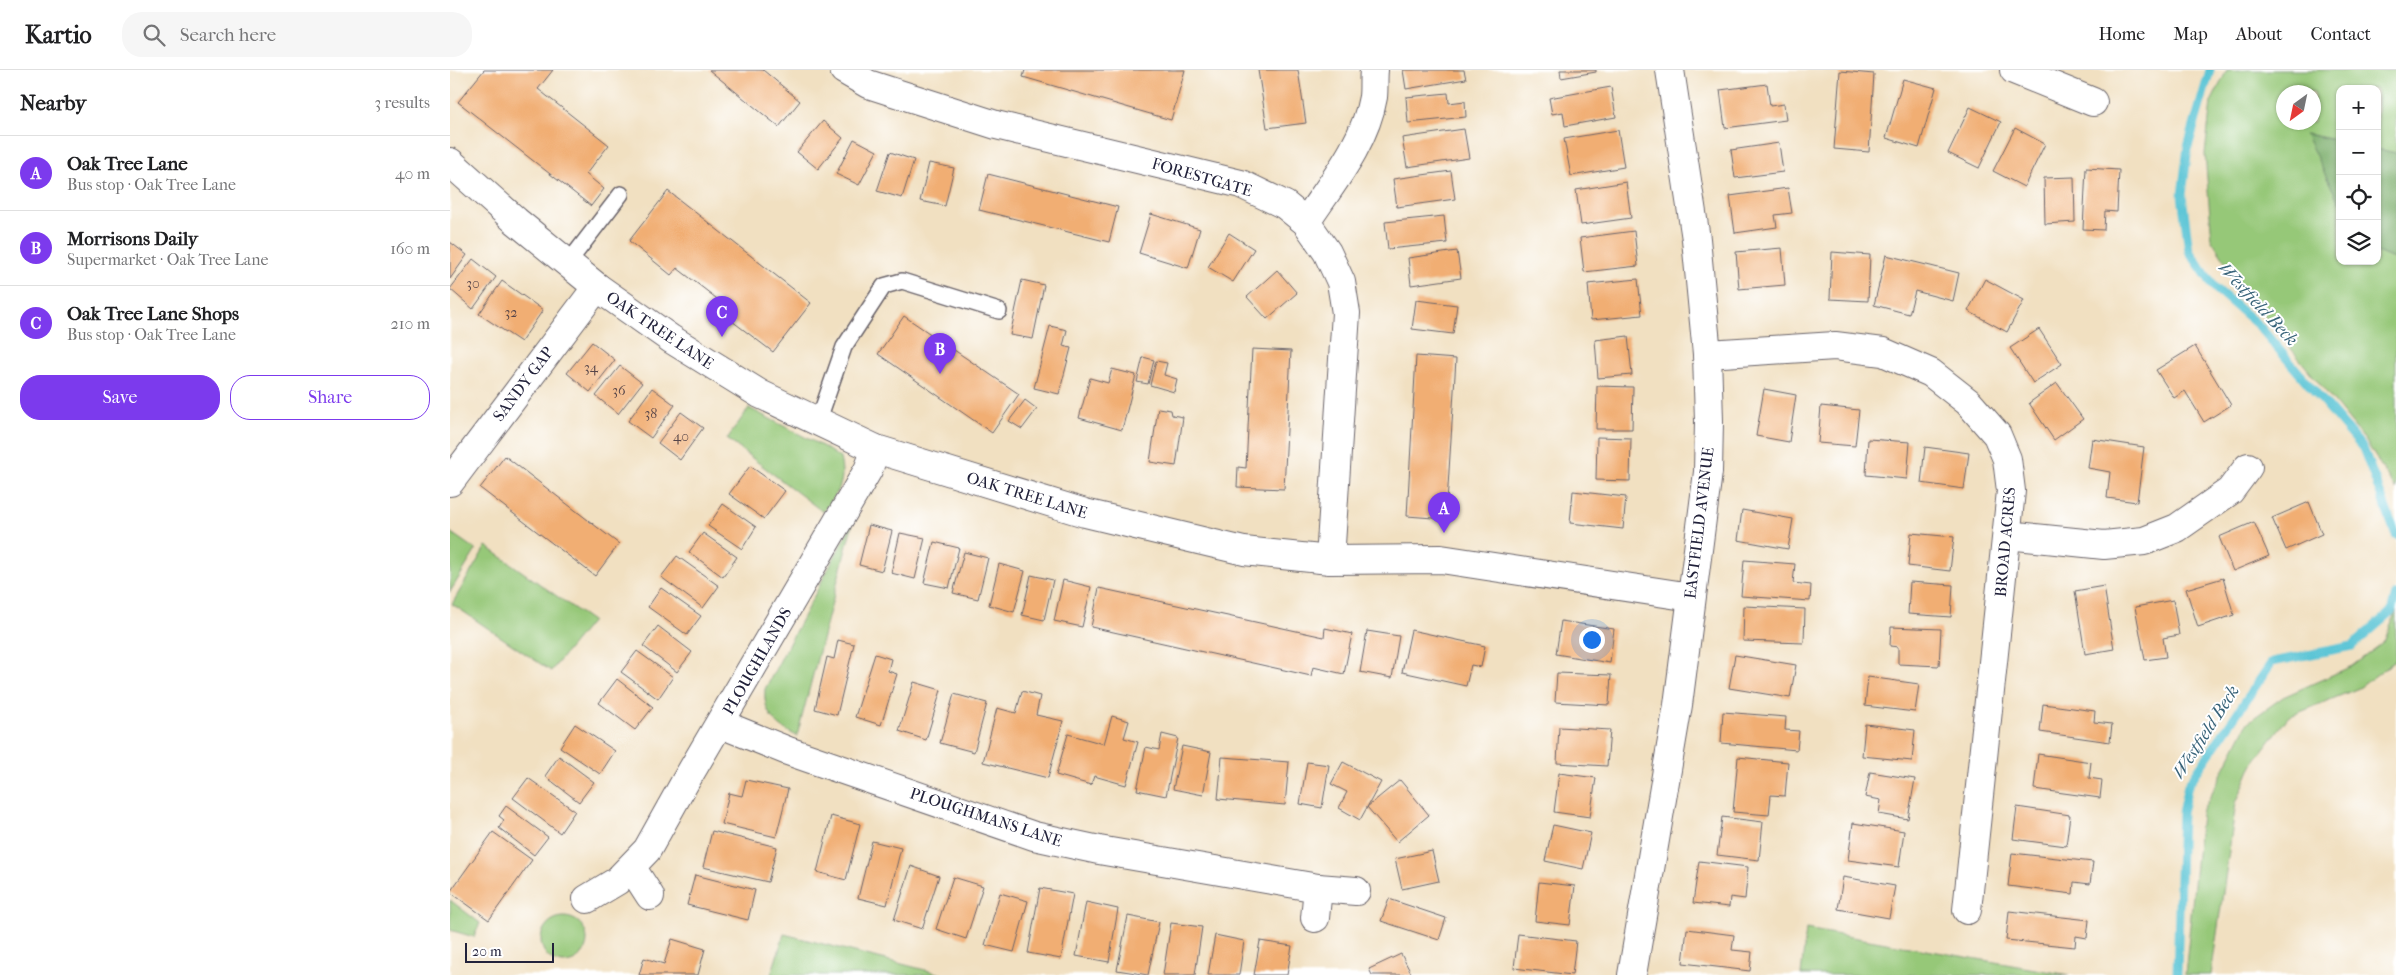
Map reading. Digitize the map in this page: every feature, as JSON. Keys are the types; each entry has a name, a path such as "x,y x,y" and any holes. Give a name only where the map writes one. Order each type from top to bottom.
{"street":[{"name":"FORESTGATE","path":"844,70 868,84 996,125 1241,184 1285,205 1306,222 1327,252 1341,282 1346,313 1330,560"},
{"path":"1306,222 1360,137 1373,97 1374,70"},
{"name":"EASTFIELD AVENUE","path":"1632,975 1678,705 1708,472 1707,354 1696,239 1670,70"},
{"path":"2014,70 2093,102"},
{"name":"OAK TREE LANE","path":"450,162 516,221 597,287 671,339 760,394 876,450 1085,513 1181,538 1244,551 1330,560 1441,559 1691,597"},
{"name":"SANDY GAP","path":"452,474 597,287"},
{"name":"BROAD ACRES","path":"1707,354 1835,346 1883,352 1931,373 1968,402 1997,435 2008,459 2011,491 1967,910"},
{"name":"PLOUGHLANDS","path":"587,899 617,881 632,868 647,850 868,470 876,450"},
{"path":"2007,535 2104,545 2144,541 2177,528 2215,501 2230,490 2248,467"},
{"name":"PLOUGHMANS LANE","path":"721,724 788,751 1034,836 1099,850 1318,888 1356,891"},
{"path":"632,868 650,896"},
{"path":"1314,918 1318,888"}],"lane":[{"path":"568,263 621,194"},
{"path":"818,422 844,347 884,286 902,281 999,311"}],"green space":[{"path":"2227,70 2396,70 2396,153 2381,150 2381,85 2336,85 2336,140 2306,134 2336,196 2336,265 2381,265 2381,254 2396,260 2396,490 2365,440 2246,293 2212,240 2205,154 2211,102"},
{"path":"2305,134 2336,140 2336,196"},
{"path":"2381,150 2396,153 2396,260 2381,254"},
{"path":"749,408 824,447 840,458 842,467 841,481 833,499 823,512 727,439"},
{"path":"853,522 797,736 783,728 772,718 766,705 765,689"},
{"path":"450,532 476,550 450,592"},
{"path":"486,546 592,621 551,671 452,604"},
{"path":"2396,611 2396,660 2359,688 2288,717 2252,765 2236,803 2211,975 2185,975 2201,814 2248,722 2283,697 2352,666 2384,642"},
{"path":"450,900 480,923 474,937 450,930"},
{"path":"560,917 568,917 577,921 583,927 587,940 583,953 577,959 568,963 560,963 551,959 545,953 541,944 541,936 545,927 551,921"},
{"path":"1806,929 2069,975 1801,975"},
{"path":"784,934 945,975 771,975"}],"building":[{"path":"484,70 553,70 538,89 609,145 586,174 604,189 591,206 458,102"},
{"path":"709,70 763,70 800,101 779,127"},
{"path":"1025,70 1185,70 1171,120 1023,77"},
{"path":"1258,70 1298,70 1306,123 1267,128"},
{"path":"1403,70 1464,70 1466,79 1406,89"},
{"path":"1560,70 1596,70 1596,72 1561,78"},
{"path":"1840,71 1874,74 1869,152 1834,149"},
{"path":"1903,79 1936,88 1919,148 1886,138"},
{"path":"1767,84 1770,106 1784,104 1786,120 1725,128 1720,90"},
{"path":"1611,87 1616,117 1565,126 1563,112 1552,114 1549,98"},
{"path":"1448,93 1449,103 1465,101 1466,117 1408,123 1406,97"},
{"path":"1970,107 2001,122 1979,168 1948,153"},
{"path":"823,121 843,138 818,169 797,152"},
{"path":"2015,128 2045,144 2024,187 1993,171"},
{"path":"1464,129 1469,158 1407,167 1402,138"},
{"path":"1618,130 1624,167 1571,176 1564,139"},
{"path":"854,139 877,151 859,185 836,174"},
{"path":"1779,143 1783,172 1735,178 1731,150"},
{"path":"890,152 914,160 902,198 877,191"},
{"path":"929,163 954,168 945,206 920,201"},
{"path":"2086,168 2119,170 2117,212 2105,211 2104,230 2083,229"},
{"path":"1451,171 1455,199 1397,207 1393,179"},
{"path":"988,174 1118,207 1109,242 979,210"},
{"path":"2074,177 2075,222 2045,224 2044,178"},
{"path":"1626,182 1631,218 1581,225 1576,190"},
{"path":"1788,188 1792,213 1775,215 1777,227 1735,233 1730,196"},
{"path":"668,191 811,303 773,352 724,315 729,308 677,268 671,275 629,241"},
{"path":"1151,214 1200,229 1188,268 1139,253"},
{"path":"1444,216 1447,243 1388,249 1385,222"},
{"path":"1634,231 1638,266 1584,272 1580,238"},
{"path":"1229,233 1254,249 1233,282 1208,267"},
{"path":"450,242 467,255 450,279"},
{"path":"1782,248 1785,285 1739,289 1736,252"},
{"path":"1457,251 1461,278 1411,285 1408,258"},
{"path":"1832,252 1870,255 1868,301 1830,299"},
{"path":"1886,255 1959,273 1953,301 1915,291 1909,314 1874,305"},
{"path":"473,259 496,277 473,309 450,289"},
{"path":"1277,270 1297,293 1267,319 1247,297"},
{"path":"1638,279 1642,315 1591,320 1588,284"},
{"path":"1985,279 2024,300 2007,332 1968,311"},
{"path":"1022,280 1044,285 1033,339 1010,335"},
{"path":"502,281 543,310 521,342 479,314"},
{"path":"1416,300 1457,305 1453,334 1412,329"},
{"path":"904,316 1019,394 992,433 878,354"},
{"path":"1050,326 1067,330 1063,346 1071,348 1059,394 1034,388"},
{"path":"2039,329 2062,364 2033,383 2010,348"},
{"path":"1628,336 1632,375 1598,378 1595,340"},
{"path":"592,342 615,360 590,392 567,373"},
{"path":"2195,346 2231,405 2204,422 2185,391 2174,398 2156,370"},
{"path":"1252,349 1291,351 1284,489 1237,487 1238,467 1246,468"},
{"path":"1416,356 1456,359 1446,519 1407,516"},
{"path":"1143,357 1154,360 1148,384 1137,382"},
{"path":"1156,361 1167,363 1164,375 1177,379 1174,392 1150,385"},
{"path":"620,366 642,383 618,414 596,396"},
{"path":"1112,369 1136,375 1122,430 1079,418 1090,378 1108,383"},
{"path":"2057,383 2083,419 2054,440 2029,403"},
{"path":"1597,386 1633,387 1632,429 1596,429"},
{"path":"652,388 675,405 651,438 628,421"},
{"path":"1764,389 1796,395 1789,442 1756,436"},
{"path":"1025,400 1037,409 1022,429 1009,421"},
{"path":"1821,406 1859,410 1855,446 1818,443"},
{"path":"1158,408 1171,410 1172,415 1183,417 1176,466 1150,462"},
{"path":"681,412 703,428 680,460 658,443"},
{"path":"1597,437 1631,438 1630,481 1596,480"},
{"path":"1868,439 1910,442 1907,479 1866,475"},
{"path":"2092,439 2144,447 2137,502 2107,498 2110,472 2088,468"},
{"path":"1925,447 1969,453 1964,489 1921,483"},
{"path":"505,456 619,544 595,576 480,488"},
{"path":"750,466 785,491 764,519 729,494"},
{"path":"1573,491 1626,497 1623,529 1570,523"},
{"path":"2309,502 2322,534 2286,550 2272,518"},
{"path":"723,504 756,527 742,549 708,526"},
{"path":"1742,510 1793,519 1788,549 1738,540"},
{"path":"2254,522 2269,556 2233,571 2219,537"},
{"path":"869,525 892,531 882,571 859,565"},
{"path":"703,533 737,557 723,577 689,552"},
{"path":"900,533 925,538 915,579 891,573"},
{"path":"1911,533 1954,537 1950,571 1908,566"},
{"path":"934,542 959,548 949,588 924,583"},
{"path":"964,552 988,558 978,599 953,593"},
{"path":"677,556 719,586 703,608 661,577"},
{"path":"1744,560 1795,564 1793,583 1811,585 1810,601 1741,596"},
{"path":"999,564 1025,571 1014,612 989,605"},
{"path":"1031,575 1053,580 1044,620 1022,615"},
{"path":"2223,578 2234,615 2198,627 2186,589"},
{"path":"1063,580 1091,587 1082,627 1054,621"},
{"path":"1910,582 1953,585 1951,617 1908,614"},
{"path":"2104,586 2114,649 2085,654 2075,591"},
{"path":"661,588 701,616 687,635 648,607"},
{"path":"1099,588 1324,637 1325,628 1352,634 1344,674 1313,667 1311,676 1091,627"},
{"path":"2173,600 2179,635 2163,638 2166,657 2145,660 2135,607"},
{"path":"1744,606 1805,609 1804,643 1743,641"},
{"path":"1561,621 1614,629 1610,663 1556,654"},
{"path":"658,626 692,652 677,672 643,646"},
{"path":"1891,627 1941,629 1939,666 1898,664 1898,647 1890,646"},
{"path":"1411,630 1485,646 1481,667 1471,665 1466,686 1402,672"},
{"path":"1367,631 1399,636 1392,678 1360,672"},
{"path":"838,640 854,644 837,715 815,709 827,657 834,659"},
{"path":"637,651 673,677 658,699 621,672"},
{"path":"875,654 891,659 888,671 897,674 881,725 855,717"},
{"path":"1735,655 1796,665 1790,698 1729,688"},
{"path":"1557,673 1611,675 1609,705 1555,702"},
{"path":"1868,677 1919,684 1915,712 1865,706"},
{"path":"617,679 653,707 635,730 599,703"},
{"path":"914,682 941,690 926,740 899,731"},
{"path":"1022,691 1040,696 1036,715 1063,721 1048,778 983,762 997,708 1016,713"},
{"path":"954,694 987,703 974,752 940,743"},
{"path":"2043,704 2095,711 2094,722 2112,724 2110,742 2040,732"},
{"path":"1723,712 1786,717 1785,730 1799,731 1797,750 1721,743"},
{"path":"1112,716 1129,721 1124,738 1138,742 1126,785 1094,776 1091,785 1056,775 1068,734 1104,744"},
{"path":"575,724 615,751 600,774 560,747"},
{"path":"1865,724 1915,730 1912,761 1862,756"},
{"path":"1559,727 1610,730 1607,766 1557,763"},
{"path":"1162,734 1178,738 1166,796 1137,790 1146,747 1159,750"},
{"path":"1182,746 1211,752 1203,795 1173,789"},
{"path":"2038,754 2091,762 2089,778 2102,780 2100,798 2034,789"},
{"path":"559,756 594,782 579,802 545,776"},
{"path":"1222,757 1289,762 1285,805 1218,799"},
{"path":"1738,757 1788,762 1785,796 1771,795 1769,815 1733,812"},
{"path":"1307,762 1329,765 1322,808 1300,804"},
{"path":"1343,762 1381,782 1360,820 1339,808 1347,792 1331,784"},
{"path":"1870,772 1915,779 1908,819 1879,814 1881,800 1865,797"},
{"path":"1559,773 1596,778 1590,817 1554,812"},
{"path":"528,778 575,811 560,833 513,798"},
{"path":"746,780 788,789 776,837 722,824 729,793 742,796"},
{"path":"1400,780 1429,815 1397,842 1367,807"},
{"path":"506,806 548,837 534,855 499,828 504,820 499,816"},
{"path":"2017,807 2070,815 2066,846 2013,839"},
{"path":"831,816 860,824 846,880 817,872"},
{"path":"1722,817 1763,822 1759,860 1717,855"},
{"path":"1853,823 1904,831 1899,867 1848,860"},
{"path":"1553,825 1591,833 1583,869 1545,861"},
{"path":"712,831 777,847 768,882 703,867"},
{"path":"493,832 532,860 489,920 450,892"},
{"path":"872,841 901,848 887,905 858,898"},
{"path":"1432,851 1439,881 1402,889 1395,859"},
{"path":"2012,853 2093,862 2090,884 2074,882 2073,894 2008,886"},
{"path":"1699,861 1748,867 1745,899 1730,897 1729,907 1693,903"},
{"path":"911,866 939,876 922,929 894,920"},
{"path":"695,875 755,890 748,920 687,905"},
{"path":"953,877 983,886 966,939 936,929"},
{"path":"1843,877 1895,886 1889,918 1838,909"},
{"path":"1539,882 1575,886 1570,925 1535,921"},
{"path":"1040,888 1073,894 1061,959 1028,953"},
{"path":"1000,893 1028,901 1014,952 985,945"},
{"path":"1389,899 1446,918 1439,940 1381,921"},
{"path":"1086,902 1118,909 1109,962 1076,956"},
{"path":"2009,911 2089,920 2087,938 2076,936 2075,947 2006,940"},
{"path":"1128,916 1159,922 1148,975 1117,970"},
{"path":"1171,923 1202,927 1195,975 1163,975"},
{"path":"1687,929 1734,935 1732,950 1752,952 1750,971 1683,963"},
{"path":"1518,934 1576,941 1572,975 1514,968"},
{"path":"1215,935 1244,941 1239,975 1208,975"},
{"path":"672,939 705,949 698,975 639,975 644,958 664,964"},
{"path":"1260,941 1292,946 1287,975 1254,975"},
{"path":"1401,954 1412,975 1372,975 1369,969"}],"waterway":[{"name":"Westfield Beck","path":"2210,70 2188,147 2182,195 2189,251 2215,288 2259,326 2363,448 2396,535"},
{"name":"Westfield Beck","path":"2177,975 2182,813 2188,785 2272,662 2352,646 2391,612 2396,595"}],"place":[{"name":"Oak Tree Lane Shops","path":"722,337"},
{"name":"Morrisons Daily","path":"940,374"},
{"name":"Oak Tree Lane","path":"1444,533"}]}
